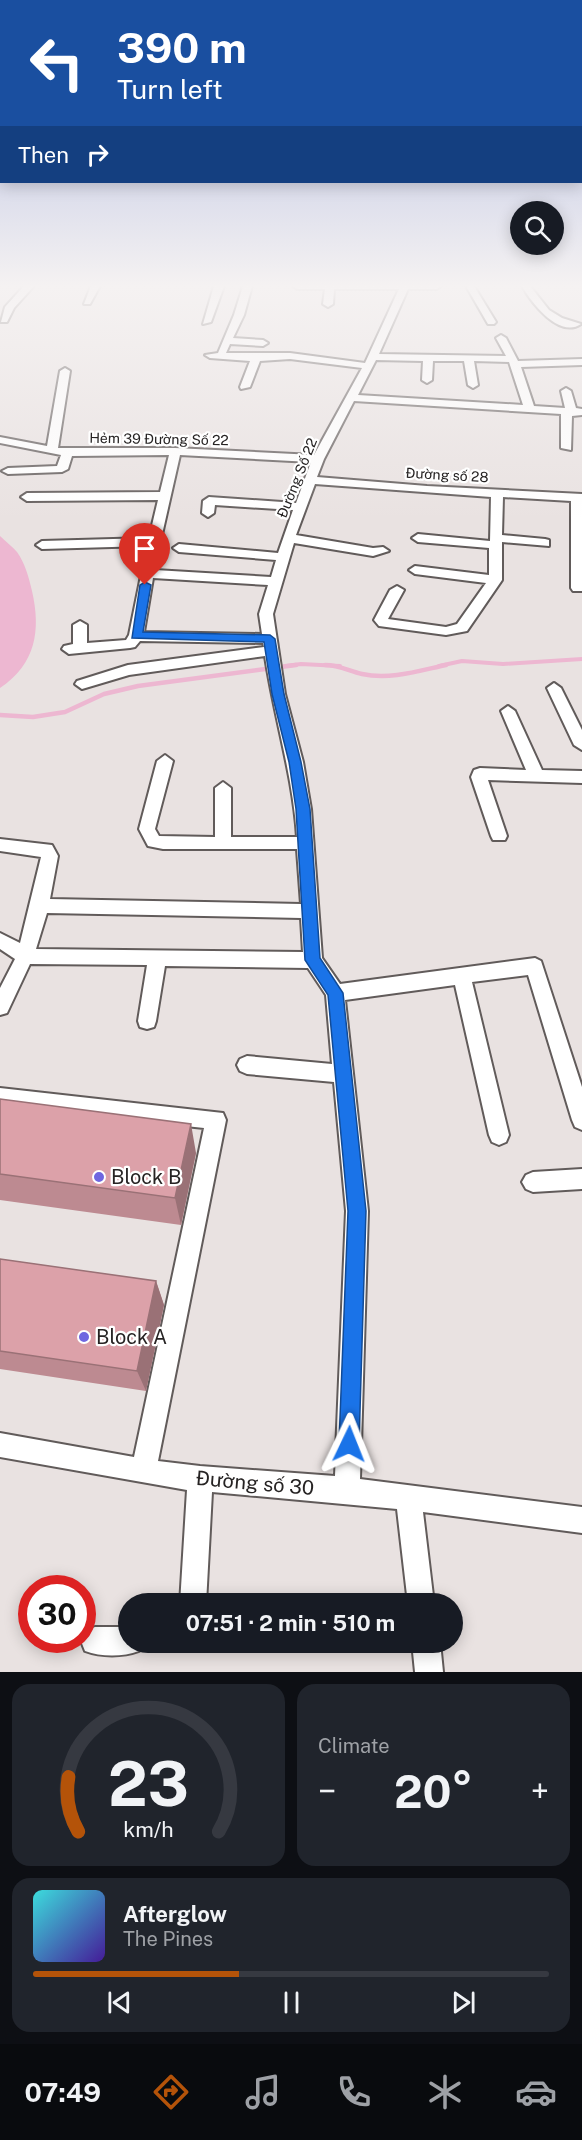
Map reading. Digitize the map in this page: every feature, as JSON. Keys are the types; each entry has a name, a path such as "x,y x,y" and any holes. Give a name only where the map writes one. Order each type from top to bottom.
{"street":[{"path":"244,387 254,364"},
{"name":"Đường Số 22","path":"271,649 266,614 289,538 318,459 368,364"},
{"path":"427,380 428,364"},
{"path":"470,364 473,385"},
{"path":"515,364 530,410"},
{"path":"52,450 65,371"},
{"path":"566,391 573,413 567,448"},
{"path":"351,398 573,413"},
{"name":"Hẻm 39 Đường Số 22","path":"0,440 67,453 175,451 318,459"},
{"path":"80,625 75,649 130,644 136,636 175,451"},
{"path":"8,471 62,469 67,453"},
{"name":"Đường số 28","path":"311,480 580,498"},
{"path":"397,590 381,620 384,623 446,631 462,628 495,580 497,493"},
{"path":"27,497 165,496"},
{"path":"578,588 580,498"},
{"path":"208,513 209,501 302,507"},
{"path":"418,537 545,543"},
{"path":"289,538 373,552 383,551"},
{"path":"42,545 157,542"},
{"path":"179,548 283,557"},
{"path":"415,570 495,580"},
{"path":"148,574 275,581"},
{"path":"136,636 271,649"},
{"path":"82,684 128,669 271,649"},
{"path":"271,649 278,694 295,762 303,809 313,960 335,993 357,1211 347,1490"},
{"path":"554,688 582,745"},
{"path":"508,711 537,777"},
{"path":"165,761 147,829 151,838 163,843 304,843"},
{"path":"499,836 478,777 480,774 582,777"},
{"path":"223,788 223,843"},
{"path":"0,845 49,853 40,906 26,956 0,1006"},
{"path":"40,906 309,911"},
{"path":"0,940 26,956 313,960"},
{"path":"147,1021 157,959"},
{"path":"335,993 535,966 582,1120"},
{"path":"462,976 499,1135"},
{"path":"247,1065 343,1074"},
{"path":"0,1097 216,1120 143,1471"},
{"path":"533,1182 582,1179"},
{"name":"Đường số 30","path":"0,1445 201,1479 347,1490 582,1520"},
{"path":"194,1593 201,1479"},
{"path":"410,1498 420,1593"},
{"path":"96,1641 118,1641"},
{"path":"427,1653 429,1672"}],"shaded area":[{"path":"0,536 17,552 24,566 32,591 36,619 33,645 28,657 12,679 0,688"}],"building":[{"path":"0,1099 191,1124 175,1198 0,1174"},
{"name":"Block A","path":"0,1259 156,1281 137,1371 0,1351"}],"waterway":[{"path":"439,666 462,661 503,664 582,659"},
{"path":"285,666 301,664 333,666"},
{"path":"0,715 33,717 65,712 104,694 138,686 296,665"},
{"path":"325,665 333,666"},
{"path":"333,666 362,674 383,676 446,665"},
{"path":"333,666 340,666"}],"place":[{"name":"Block B","path":"99,1177"},
{"name":"Block A","path":"84,1337"}],"route":[{"path":"145,585 136,636 270,639 278,694 295,762 303,809 313,960 335,993 357,1211 349,1444"}]}
